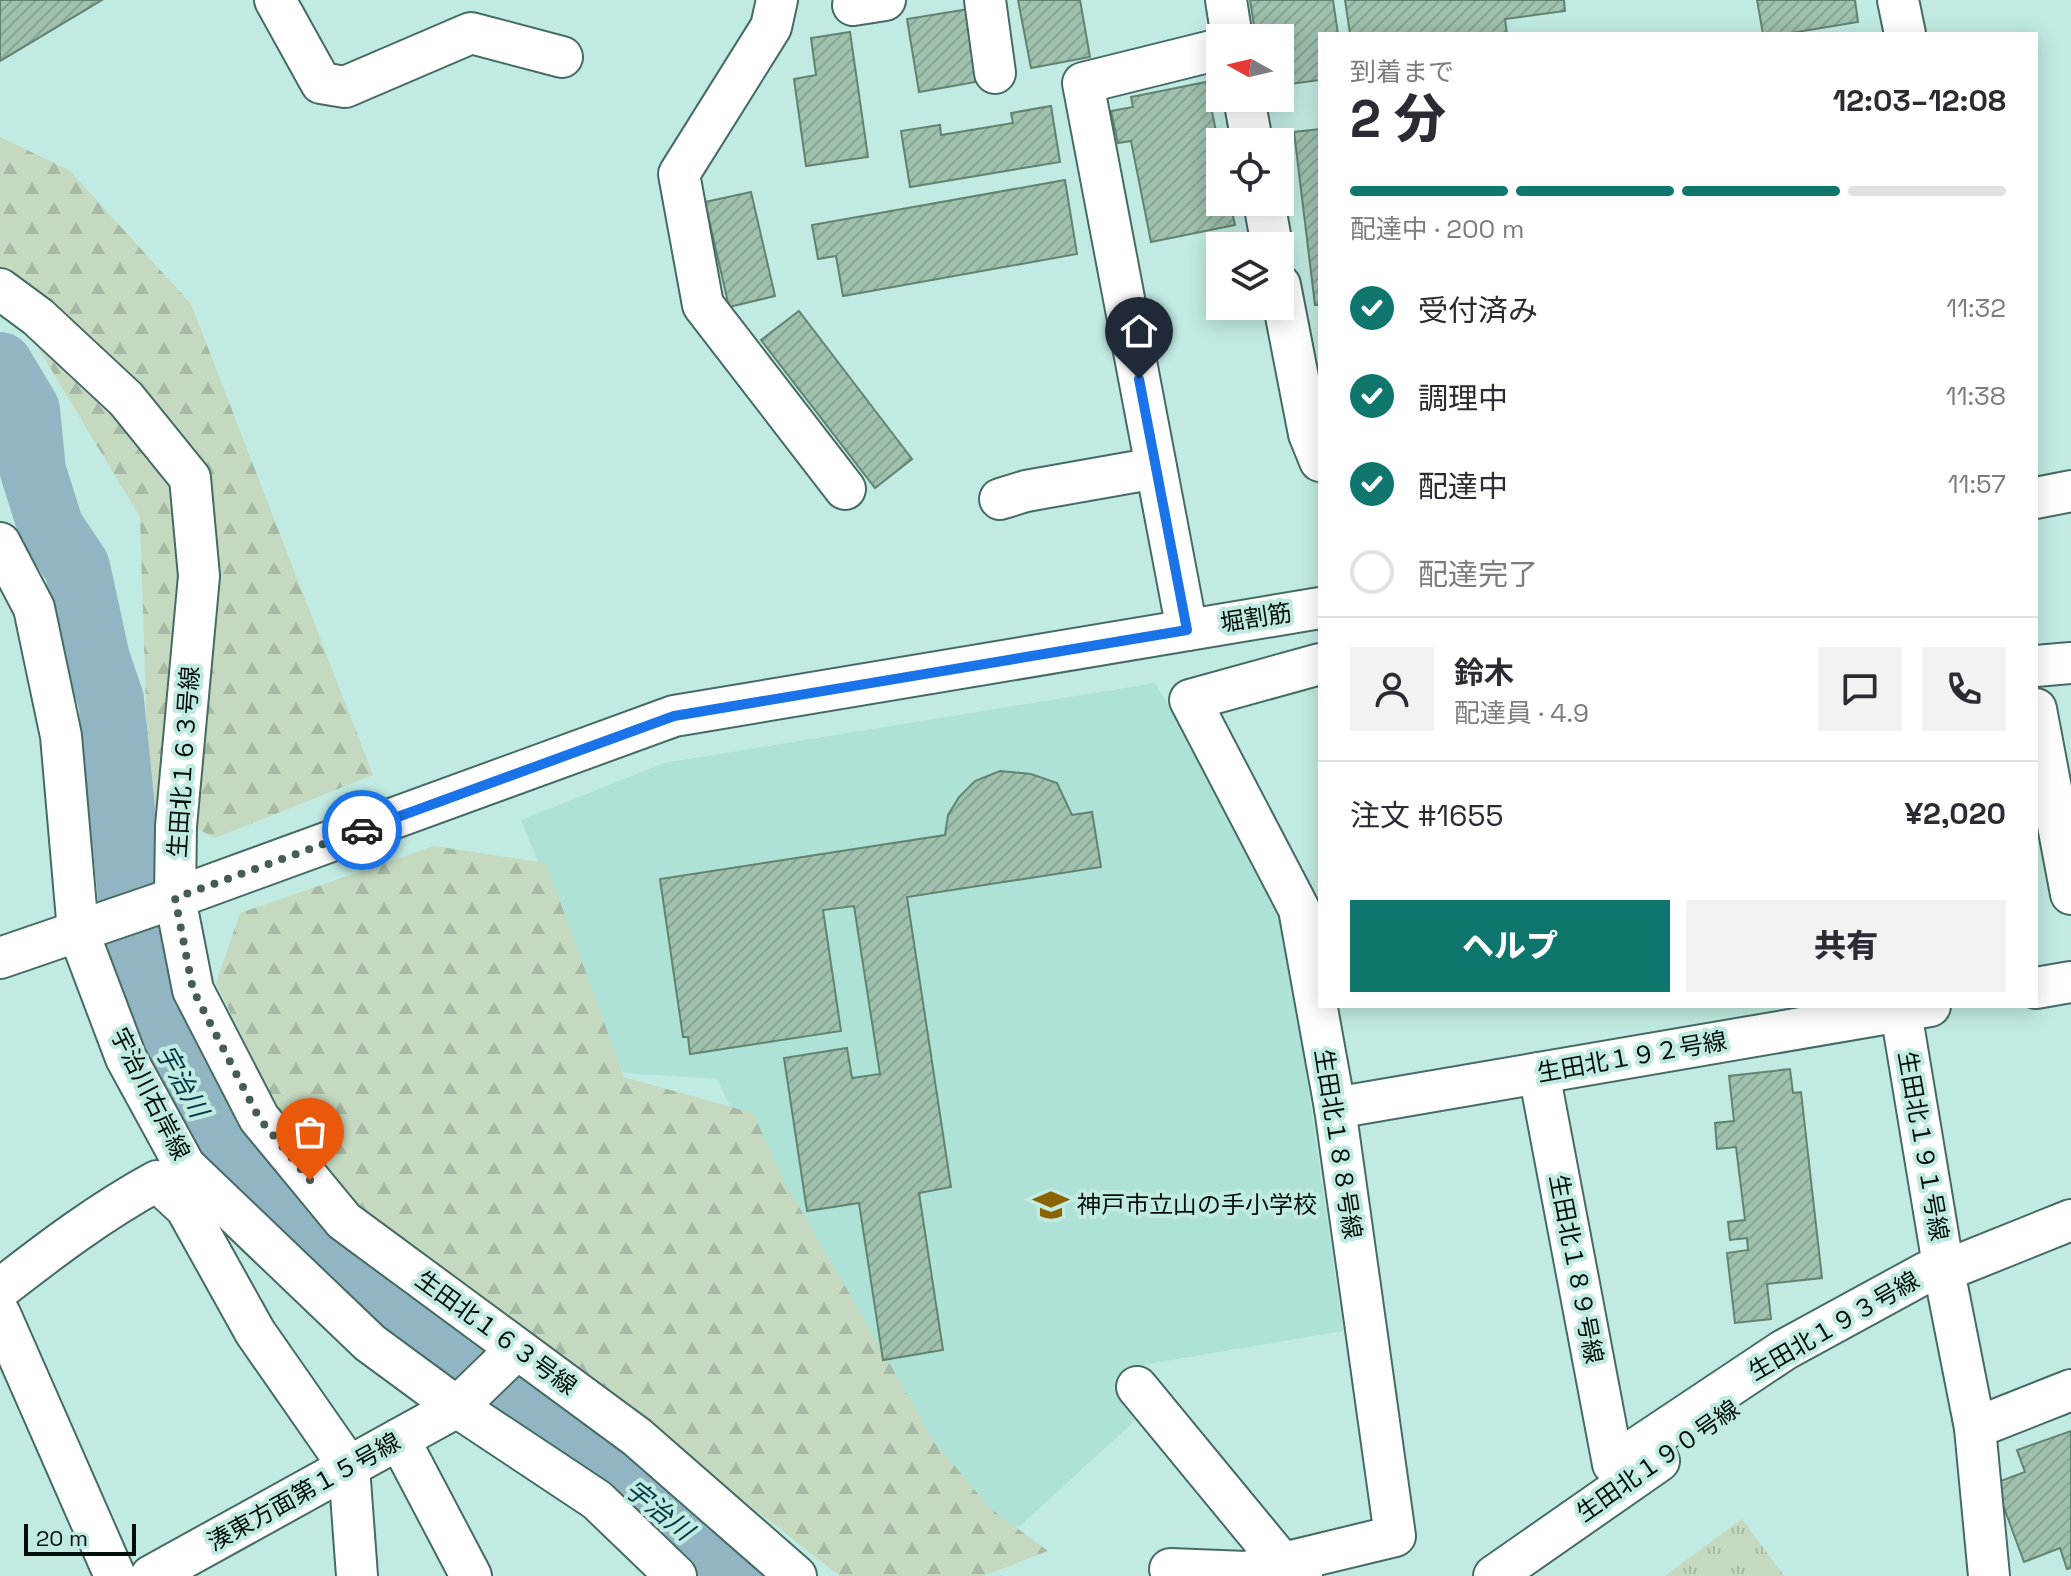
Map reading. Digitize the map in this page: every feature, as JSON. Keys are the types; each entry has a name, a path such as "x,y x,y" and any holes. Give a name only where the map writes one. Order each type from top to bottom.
{"street":[{"path":"275,0 321,83 345,87 471,33 562,57"},
{"path":"985,0 995,73"},
{"path":"1226,0 1230,24"},
{"path":"1898,0 1905,32"},
{"path":"774,14 679,174 703,305 845,489"},
{"path":"1187,630 1083,83 1206,52"},
{"name":"生田北１６３号線","path":"0,289 38,317 126,399 190,478 199,576 176,826 175,898 193,990 259,1118 344,1221 637,1437 796,1576"},
{"path":"1287,320 1309,434 1318,456"},
{"path":"1000,499 1026,491 1156,468"},
{"path":"2038,498 2071,491"},
{"name":"宇治川右岸線","path":"0,543 34,608 61,736 78,931 126,1058 185,1166 199,1200 370,1343 597,1500 676,1576"},
{"name":"堀割筋","path":"78,931 674,716 1318,608"},
{"path":"2038,666 2071,663"},
{"name":"生田北１８８号線","path":"1294,1570 1395,1536 1335,1108 1299,909 1190,700 1318,665"},
{"path":"2038,720 2071,894"},
{"path":"0,958 78,931"},
{"path":"2038,988 2071,982"},
{"name":"生田北１９２号線","path":"1335,1108 1910,1008"},
{"name":"生田北１９１号線","path":"1910,1008 1944,1271 1975,1428 1989,1576"},
{"name":"生田北１８９号線","path":"1539,1073 1613,1464"},
{"path":"0,1289 120,1201 157,1181 199,1200 255,1332 349,1467 357,1576"},
{"name":"生田北１９３号線","path":"1613,1464 1784,1350 1927,1272 1944,1271 2071,1220"},
{"name":"生田北１９０号線","path":"1494,1576 1794,1367 1926,1291 1944,1271"},
{"path":"0,1314 115,1576"},
{"name":"湊東方面第１５号線","path":"151,1576 458,1406 516,1350"},
{"path":"1137,1387 1294,1570"},
{"path":"1975,1428 2071,1390"},
{"path":"399,1439 471,1576"},
{"path":"1174,1576 1170,1569 1294,1570"}],"shaded area":[{"name":"神戸市立山の手小学校","path":"1155,683 1280,890 1343,1331 1136,1366 1116,1384 1138,1418 1020,1526 959,1533 879,1417 717,1079 623,1073 521,820 664,763"}],"green space":[{"path":"0,137 69,170 191,304 373,775 215,838 149,803 140,517 35,343 0,311"},
{"path":"434,846 546,863 624,1077 753,1113 783,1179 936,1444 990,1508 1048,1551 984,1576 840,1576 353,1202 286,1128 216,983 240,913"},
{"path":"1742,1519 1784,1576 1665,1576"}],"building":[{"path":"0,0 102,0 0,61"},
{"path":"1018,0 1080,0 1090,57 1031,68"},
{"path":"1250,0 1333,0 1338,32 1318,32 1318,80 1294,84 1294,24 1254,24"},
{"path":"1345,0 1564,0 1565,11 1505,19 1507,32 1350,32"},
{"path":"1757,0 1855,0 1858,22 1797,32 1763,32"},
{"path":"969,9 981,81 919,92 907,19"},
{"path":"850,32 868,157 806,166 794,79 816,75 811,38"},
{"path":"1206,82 1206,112 1212,112 1215,128 1206,128 1206,216 1233,216 1235,225 1151,242 1131,141 1118,143 1111,111 1133,107 1131,97"},
{"path":"1051,106 1060,162 910,187 901,131 940,125 941,135 1013,123 1011,113"},
{"path":"1318,129 1318,305 1315,305 1294,132"},
{"path":"1065,180 1077,254 843,296 836,256 818,259 812,225"},
{"path":"751,192 775,296 729,307 705,202"},
{"path":"799,311 912,459 875,488 761,340"},
{"path":"1000,771 1031,774 1057,783 1072,815 1092,812 1101,867 907,897 951,1187 919,1193 943,1350 883,1360 859,1203 807,1211 784,1058 847,1048 852,1078 880,1074 854,906 823,910 841,1031 690,1054 688,1037 683,1037 660,879 945,835 948,815 959,797 975,781"},
{"path":"1790,1069 1793,1093 1801,1092 1822,1278 1767,1284 1771,1319 1735,1323 1727,1253 1748,1250 1747,1238 1730,1240 1728,1222 1745,1220 1736,1147 1717,1149 1715,1123 1734,1121 1729,1076"},
{"path":"2071,1431 2071,1568 2067,1569 2060,1548 2024,1562 1995,1483 2025,1472 2017,1450"}],"waterway":[{"name":"宇治川","path":"0,365 27,410 33,471 51,528 77,567 97,659 111,700 142,1009 195,1110 248,1182 350,1278 475,1381 636,1488 737,1576"}],"way so far":[{"path":"310,1180 259,1118 193,990 175,898 362,830"}],"place":[{"name":"神戸市立山の手小学校","path":"1051,1205"}],"route":[{"path":"362,830 674,716 1187,630 1139,379"}]}
